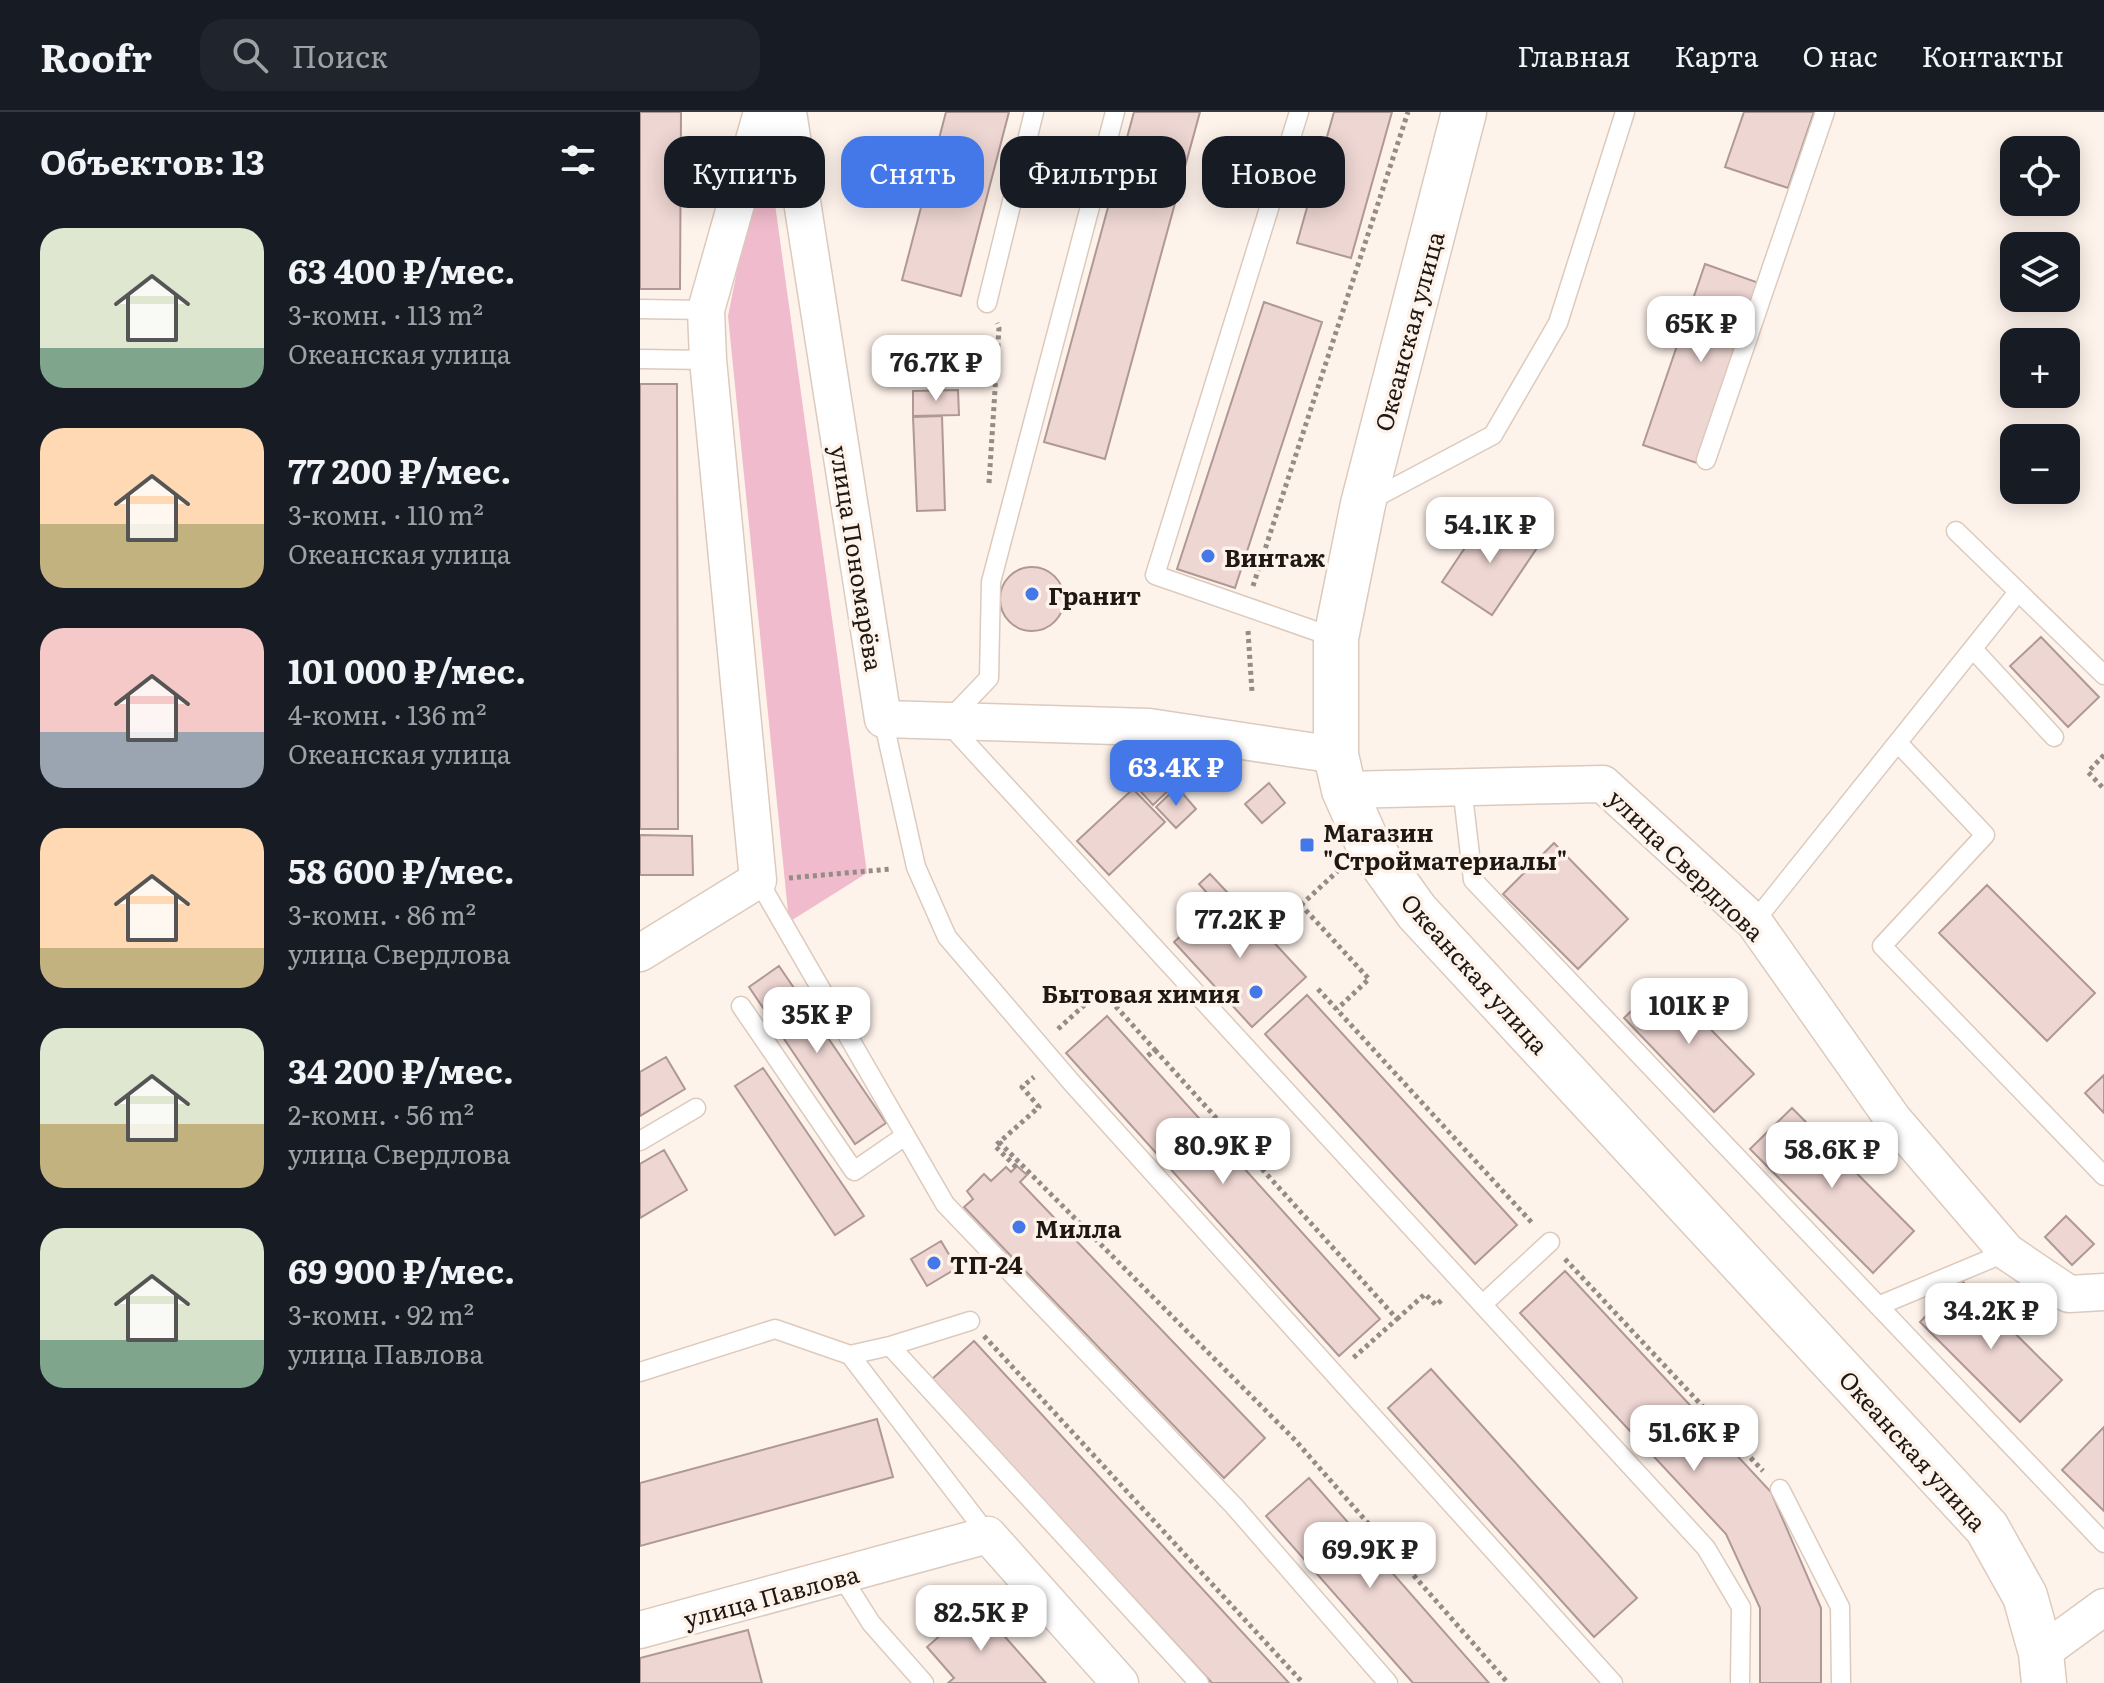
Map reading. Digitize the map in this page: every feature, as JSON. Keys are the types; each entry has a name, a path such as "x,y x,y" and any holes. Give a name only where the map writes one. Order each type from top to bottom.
{"main road":[{"name":"Океанская улица","path":"1464,112 1363,504 1336,638 1340,772 1368,844 1417,912 1987,1528 2025,1596 2042,1668"}],"street":[{"path":"640,953 758,880 708,360 706,310 762,112"},
{"name":"улица Пономарёва","path":"788,112 883,719"},
{"name":"улица Свердлова","path":"883,719 1149,727 1340,772 1462,787 1603,784 1754,922 1893,1119 2007,1252 2069,1294 2104,1292"},
{"path":"988,1535 1120,1683"},
{"name":"улица Павлова","path":"640,1630 988,1535"},
{"path":"2042,1668 2104,1607"}],"lane":[{"path":"987,303 1034,112"},
{"path":"1115,112 991,582 989,678 947,722 1706,1548 1741,1607 1740,1683"},
{"path":"1299,112 1155,575 1336,638"},
{"path":"1363,504 1493,435 1558,323 1625,112"},
{"path":"1706,460 1825,112"},
{"path":"640,309 706,310"},
{"path":"640,359 708,360"},
{"path":"1956,531 2104,675"},
{"path":"1754,922 2018,592"},
{"path":"1973,649 2054,737"},
{"path":"883,719 916,867 947,937 1039,1046 1613,1683"},
{"path":"1898,743 1985,835 1882,946 2104,1176"},
{"path":"1462,787 1473,880 2104,1543"},
{"path":"758,880 945,1204 1234,1506 1388,1683"},
{"path":"741,1006 854,1171 905,1136"},
{"path":"640,1141 696,1108"},
{"path":"1483,1304 1550,1242"},
{"path":"1878,1306 2007,1252"},
{"path":"640,1372 775,1329 850,1355 970,1321"},
{"path":"890,1346 1199,1683"},
{"path":"850,1355 988,1535"},
{"path":"1780,1489 1840,1607 1841,1683"},
{"path":"842,1577 871,1623 924,1683"}],"path":[{"path":"1252,692 1246,607 1408,112"},
{"path":"987,303 999,328 988,477 990,492"},
{"path":"2104,755 2088,772 2104,789"},
{"path":"1288,916 1368,844"},
{"path":"758,880 916,867"},
{"path":"1301,905 1369,979 1337,1009"},
{"path":"1318,989 1780,1489"},
{"path":"1039,1046 1101,990 1397,1319"},
{"path":"1145,1058 1155,1050"},
{"path":"1016,1167 995,1146 1039,1107 1022,1087 1040,1072"},
{"path":"999,1142 1295,1440 1508,1683"},
{"path":"1335,1375 1425,1294 1436,1305 1462,1281"},
{"path":"970,1321 1303,1683"}],"shaded area":[{"path":"750,208 776,208 867,873 789,922 728,316"}],"building":[{"path":"640,112 681,112 681,136 664,136 664,208 680,208 680,289 640,289"},
{"path":"946,112 1009,112 1003,136 1000,136 984,208 984,136 940,136"},
{"path":"1134,112 1200,112 1186,163 1186,136 1127,136"},
{"path":"1334,112 1392,112 1351,258 1297,243 1307,208 1345,208 1345,136 1327,136"},
{"path":"1744,112 1814,112 1788,188 1725,167"},
{"path":"921,208 984,208 961,296 902,280"},
{"path":"1108,208 1174,208 1105,459 1044,442"},
{"path":"1705,264 1759,283 1697,463 1643,445"},
{"path":"1264,302 1322,322 1235,588 1177,569"},
{"path":"640,384 677,384 678,829 640,829"},
{"path":"958,390 959,415 913,416 913,391"},
{"path":"942,416 945,510 917,511 913,417"},
{"path":"1487,515 1537,548 1492,615 1442,582"},
{"name":"Гранит","path":"1032,567 1044,569 1055,576 1062,587 1062,611 1055,622 1044,629 1032,631 1020,629 1009,622 1002,611 1000,599 1002,587 1009,576 1020,569"},
{"path":"2041,637 2099,697 2068,727 2010,666"},
{"path":"1154,764 1174,785 1153,805 1133,783"},
{"path":"1269,783 1285,803 1262,823 1245,804"},
{"path":"1177,787 1196,809 1176,828 1156,807"},
{"path":"1133,789 1165,822 1109,875 1077,841"},
{"path":"640,835 692,836 693,875 640,875"},
{"path":"1554,843 1628,919 1578,969 1503,894"},
{"path":"1210,874 1227,892 1216,903 1199,884"},
{"path":"1987,885 2095,993 2047,1041 1939,933"},
{"path":"1228,893 1306,977 1252,1027 1174,942"},
{"path":"779,966 886,1123 855,1144 749,987"},
{"path":"1663,980 1754,1074 1714,1112 1624,1018"},
{"path":"1307,995 1517,1225 1475,1264 1265,1034"},
{"path":"1107,1016 1380,1319 1339,1356 1066,1053"},
{"path":"666,1057 685,1089 640,1116 640,1072"},
{"path":"763,1068 864,1216 835,1235 735,1086"},
{"path":"2104,1075 2104,1113 2085,1093"},
{"path":"1792,1108 1914,1231 1873,1273 1750,1149"},
{"path":"664,1150 687,1190 640,1218 640,1164"},
{"path":"1017,1166 1027,1175 1020,1182 1265,1438 1224,1478 964,1207 973,1199 967,1191 984,1174 991,1181 1006,1167 1011,1172"},
{"path":"2066,1216 2094,1244 2072,1265 2045,1237"},
{"name":"ТП-24","path":"941,1241 957,1268 927,1286 911,1259"},
{"path":"1565,1271 1771,1492 1821,1608 1821,1683 1760,1683 1760,1608 1726,1534 1520,1313"},
{"path":"1961,1280 2062,1380 2020,1422 1920,1322"},
{"path":"974,1341 1289,1683 1212,1683 1042,1499 932,1379"},
{"path":"1431,1369 1637,1598 1594,1637 1388,1408"},
{"path":"877,1419 893,1477 640,1546 640,1483"},
{"path":"2104,1427 2104,1511 2062,1470"},
{"path":"1309,1478 1489,1683 1413,1683 1266,1516"},
{"path":"976,1604 1046,1683 948,1683 954,1678 927,1647"},
{"path":"748,1630 762,1683 640,1683 640,1658"}],"place":[{"name":"Винтаж","path":"1208,556"},
{"name":"Гранит","path":"1032,594"},
{"name":"Магазин \"Стройматериалы\"","path":"1307,845"},
{"name":"Бытовая химия","path":"1256,992"},
{"name":"Милла","path":"1019,1227"},
{"name":"ТП-24","path":"934,1263"}]}
